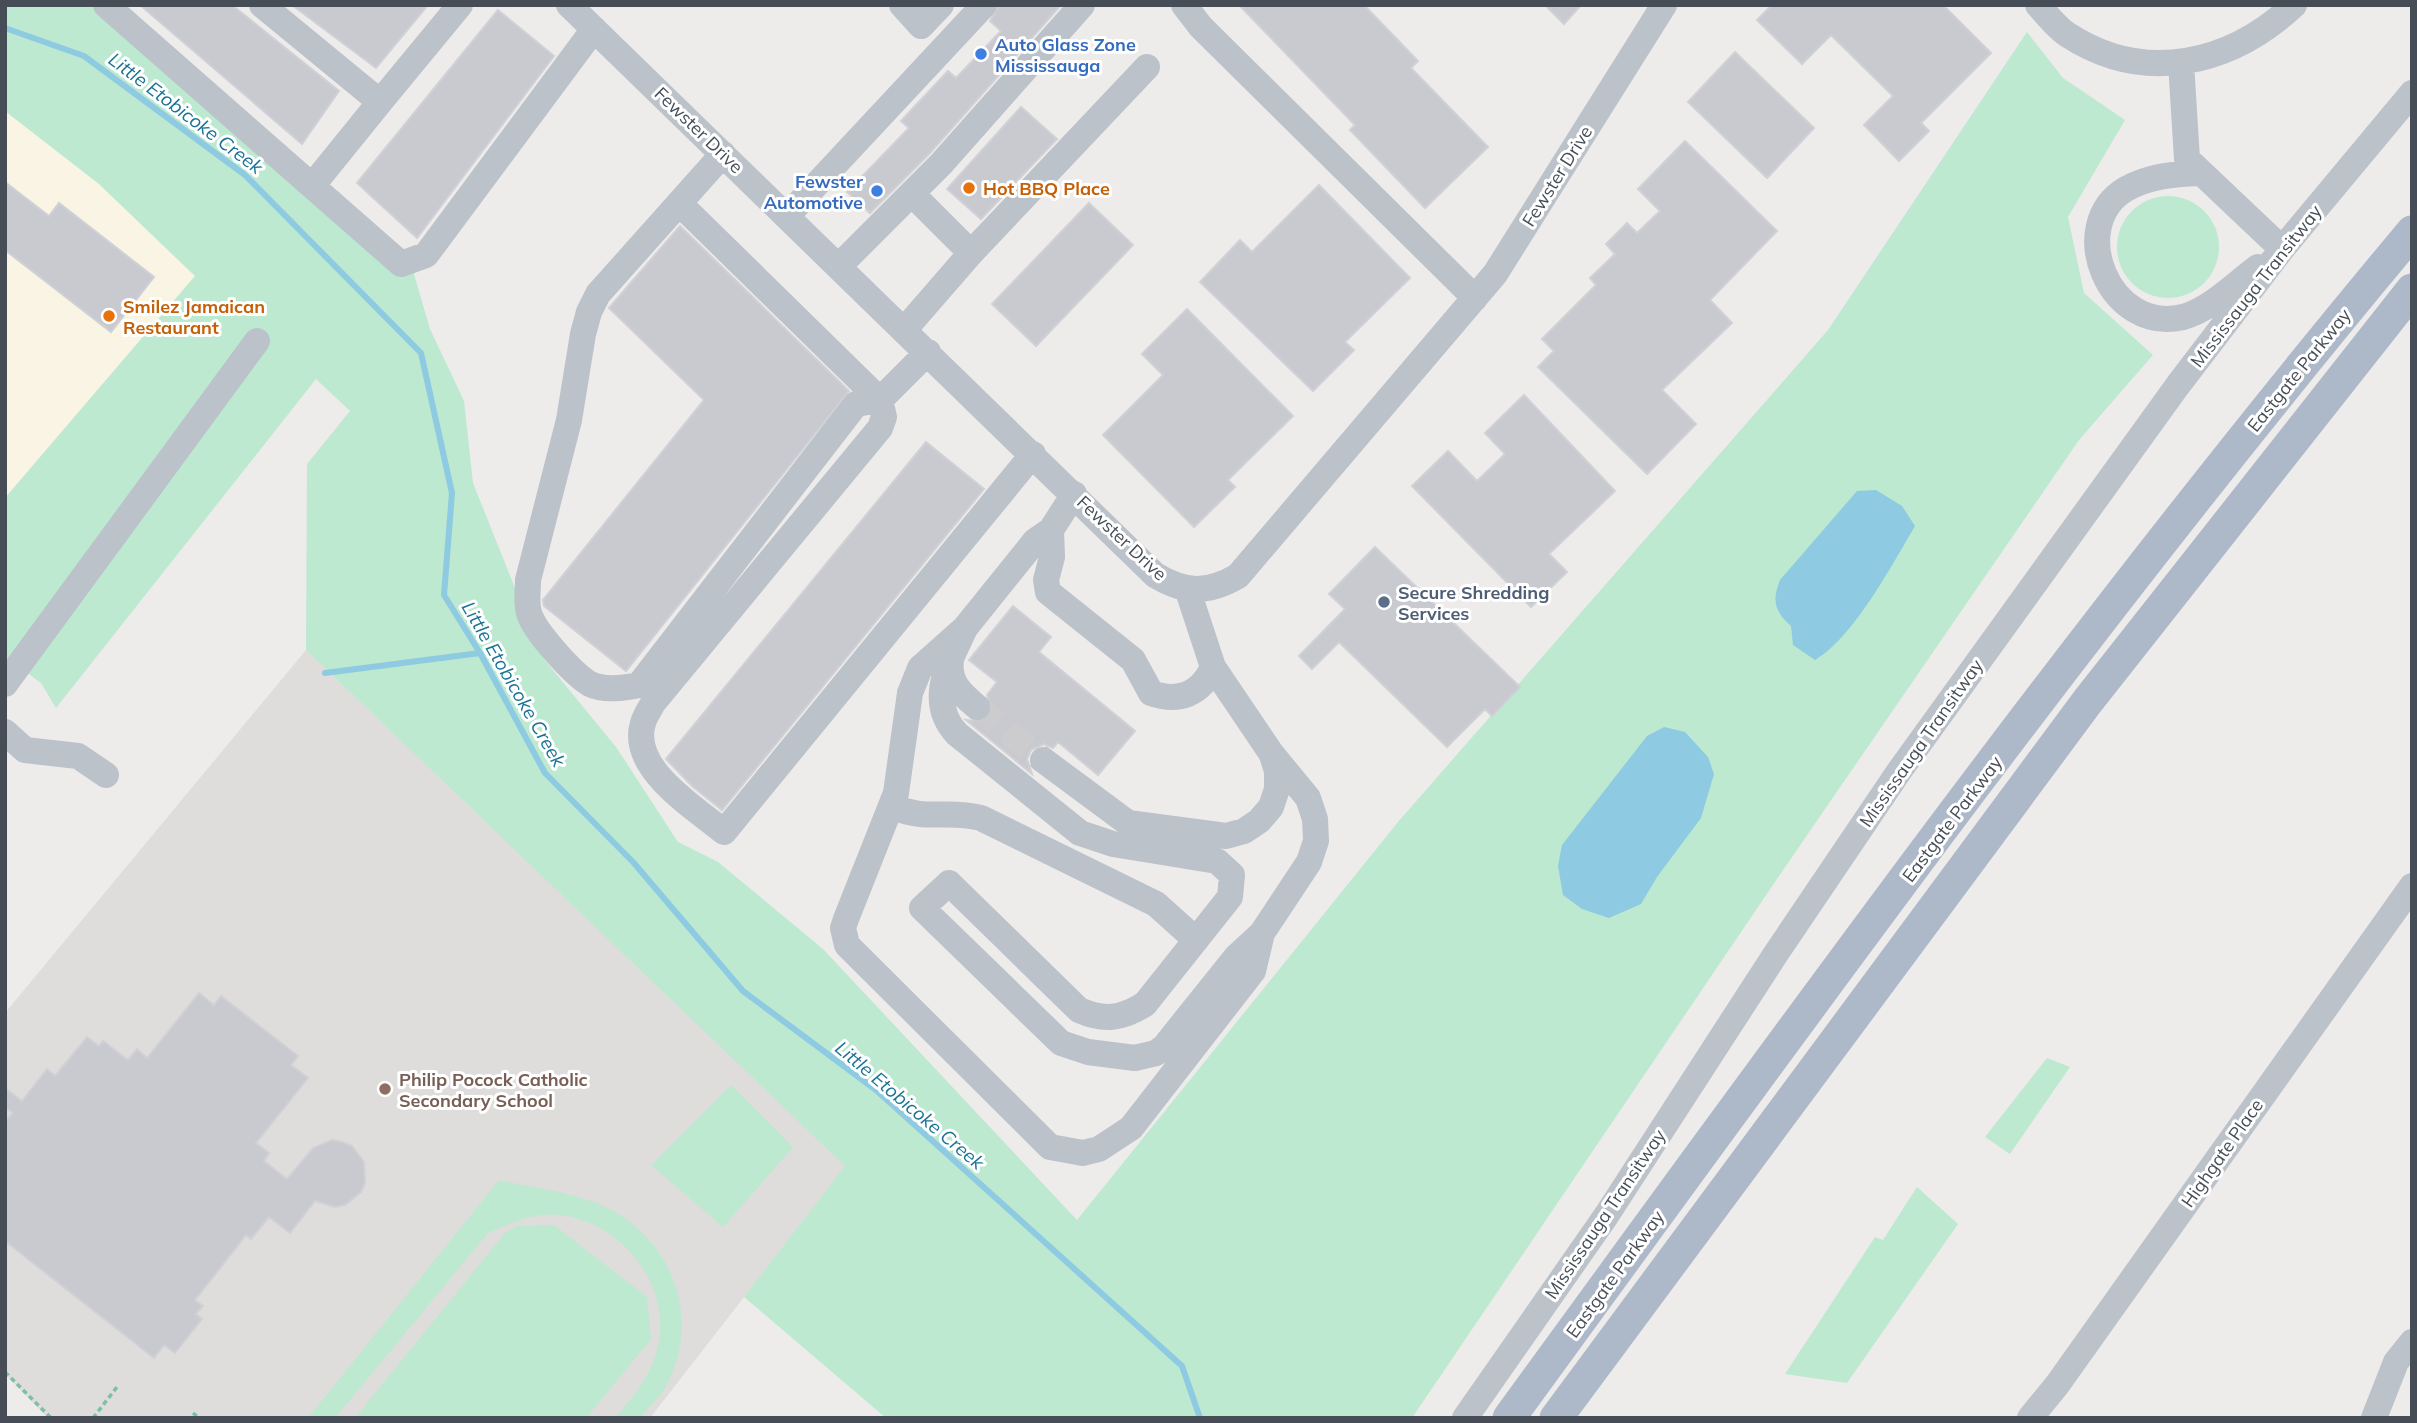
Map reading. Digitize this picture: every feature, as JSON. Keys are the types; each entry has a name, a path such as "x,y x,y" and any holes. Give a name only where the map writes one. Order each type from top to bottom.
{"main road":[{"name":"Eastgate Parkway","path":"1509,1418 2022,725 2203,491 2412,232"},
{"name":"Eastgate Parkway","path":"1556,1418 2087,702 2412,290"}],"street":[{"path":"106,5 401,264 425,255 594,29"},
{"path":"262,5 380,102"},
{"path":"312,186 460,5"},
{"name":"Fewster Drive","path":"569,5 1156,575 1176,587 1187,588 1220,586 1238,576 1495,274 1664,5"},
{"path":"902,5 921,26 941,5"},
{"path":"787,215 984,5"},
{"path":"839,266 912,194 1082,5"},
{"path":"1184,5 1201,27 1475,298"},
{"path":"2038,5 2066,34 2098,52 2145,62 2181,63 2213,57 2249,41 2294,5"},
{"path":"2181,63 2186,159 2250,216 2282,249 2204,309 2182,317 2164,319 2144,315 2121,301 2106,281 2101,264 2100,229 2105,212 2124,190 2138,183 2169,175 2199,173"},
{"path":"905,330 971,254 1147,67"},
{"name":"Mississauga Transitway","path":"1465,1418 1606,1216 1775,955 1900,770 2170,397 2282,249 2412,93"},
{"path":"723,154 598,294 589,312 569,420 528,580 529,615 538,630 577,673 591,684 608,688 639,685 856,404 880,400 928,352"},
{"path":"912,194 971,254"},
{"path":"679,203 880,400 884,417 880,428 653,703 642,724 642,749 652,770 723,832 1033,454"},
{"path":"5,684 257,341"},
{"path":"1074,494 1051,530 1035,541 965,628 929,657 913,680 896,793 843,928 848,945 1050,1147 1083,1153 1099,1149 1131,1128 1253,971 1262,933"},
{"path":"1051,530 1052,557 1046,580 1048,592 1133,660 1151,693 1176,698 1189,695 1200,688 1213,667"},
{"path":"965,628 944,677 941,699 945,721 1080,833 1096,840 1217,861 1229,869 1234,883 1230,897 1145,1004 1130,1014 1113,1018 1095,1017 1079,1010 949,883 922,908 1061,1043 1088,1052 1146,1057 1164,1047 1236,957 1262,933 1309,862 1315,841 1315,819 1308,798 1271,753 1213,667 1187,588"},
{"path":"951,657 952,681 958,691 977,707"},
{"path":"15,741 78,756 106,775"},
{"path":"1096,840 1076,816 1051,767 1128,822 1226,836 1252,826 1270,807 1277,789 1277,771 1271,753"},
{"path":"891,806 909,814 929,817 966,814 981,818 1156,904 1196,940"},
{"name":"Highgate Place","path":"2030,1418 2057,1385 2412,886"},
{"path":"2374,1418 2396,1363 2412,1342"}],"path":[{"path":"5,1372 51,1418"},
{"path":"93,1418 117,1387"},
{"path":"193,1413 199,1418"}],"shaded area":[{"path":"5,111 99,184 195,276 5,498"},
{"name":"Philip Pocock Catholic Secondary School","path":"306,650 846,1166 650,1418 48,1418 5,1374 5,1013"}],"green space":[{"path":"5,5 108,5 409,257 430,329 464,401 473,483 543,658 616,747 678,842 718,862 823,949 1077,1220 1398,822 1828,330 2027,32 2063,78 2125,120 2068,217 2084,293 2153,355 2079,440 1781,873 1412,1418 886,1418 744,1297 845,1166 306,650 307,464 350,411 316,379 56,708 41,683 5,656 5,498 195,276 99,184 5,111"},
{"path":"2168,196 2187,200 2204,211 2215,228 2219,247 2215,266 2204,283 2187,294 2168,298 2149,294 2132,283 2121,266 2117,247 2121,228 2132,211 2149,200"},
{"path":"2047,1058 2070,1067 2010,1154 1985,1137"},
{"path":"731,1085 793,1147 723,1227 651,1165"},
{"path":"499,1180 565,1193 603,1206 627,1220 647,1237 663,1258 674,1282 680,1306 681,1332 677,1358 667,1384 658,1397 640,1418 615,1418 645,1378 657,1350 660,1326 658,1303 650,1281 638,1262 622,1244 604,1230 583,1220 560,1215 541,1215 522,1219 488,1233 335,1418 308,1418"},
{"path":"1917,1187 1958,1224 1847,1383 1785,1374 1875,1237 1883,1240"},
{"path":"554,1225 647,1297 651,1339 586,1418 355,1418 505,1233 517,1226"}],"water":[{"path":"1876,490 1902,506 1915,526 1857,618 1829,650 1815,660 1793,645 1791,626 1776,605 1780,580 1857,491"},
{"path":"1664,727 1685,732 1708,757 1714,774 1701,818 1657,877 1641,904 1609,918 1582,909 1563,895 1558,866 1562,845 1647,736"}],"building":[{"path":"140,5 232,5 339,91 302,144"},
{"path":"292,5 428,5 376,68"},
{"path":"999,5 1061,5 930,153 870,213 847,192 909,128 901,121 948,71 956,78 1001,31 990,21"},
{"path":"1239,5 1364,5 1418,61 1411,68 1488,147 1425,208 1350,130 1355,125"},
{"path":"1545,5 1581,5 1564,24"},
{"path":"1772,5 1943,5 1991,53 1921,123 1929,131 1899,161 1864,125 1893,96 1831,35 1802,64 1757,20"},
{"path":"498,10 554,56 417,238 357,183"},
{"path":"1735,52 1814,128 1767,178 1688,102"},
{"path":"1021,107 1057,139 981,219 947,189"},
{"path":"1685,141 1777,231 1710,300 1732,323 1662,390 1696,424 1647,474 1538,367 1554,351 1542,339 1596,285 1590,278 1615,254 1606,244 1627,223 1637,233 1660,211 1638,189"},
{"path":"5,182 49,216 59,203 154,277 111,332 5,250"},
{"path":"1319,185 1410,278 1345,342 1354,350 1313,391 1200,282 1240,240 1252,252"},
{"path":"1089,203 1133,245 1036,346 992,304"},
{"path":"680,226 849,391 626,671 544,606 543,600 704,400 609,308"},
{"path":"1187,309 1293,416 1228,480 1235,487 1194,527 1103,435 1163,375 1142,354"},
{"path":"1524,395 1615,491 1549,554 1567,572 1531,607 1412,486 1448,451 1477,481 1505,454 1485,433"},
{"path":"926,442 984,489 722,810 692,786 666,759"},
{"path":"1375,547 1520,687 1492,716 1485,709 1447,747 1339,642 1312,669 1299,656 1345,609 1329,594"},
{"path":"1013,606 1051,637 1039,652 1135,731 1098,775 1058,742 1053,748 1044,744 1031,750 1027,759 1032,774 966,720 982,722 992,710 987,695 997,682 969,660"},
{"path":"199,993 214,1005 221,996 298,1056 291,1065 308,1078 256,1143 269,1153 264,1161 287,1179 313,1148 332,1140 342,1142 352,1146 364,1162 365,1183 361,1192 345,1205 335,1207 315,1201 290,1233 269,1217 251,1239 246,1235 195,1300 203,1306 196,1314 202,1319 175,1353 164,1345 154,1358 5,1241 5,1122 13,1113 5,1107 5,1088 22,1101 47,1069 55,1076 87,1037 99,1046 103,1041 128,1060 137,1049 147,1058"}],"waterway":[{"name":"Little Etobicoke Creek","path":"5,28 84,56 245,175 421,353 452,493 444,595 480,653 545,773 633,862 743,991 876,1090 1182,1366 1200,1418"},
{"path":"325,673 480,653"}],"tunnel":[{"path":"977,707 1043,760"}],"place":[{"name":"Auto Glass Zone Mississauga","path":"981,54"},
{"name":"Hot BBQ Place","path":"969,188"},
{"name":"Fewster Automotive","path":"877,191"},
{"name":"Smilez Jamaican Restaurant","path":"109,316"},
{"name":"Secure Shredding Services","path":"1384,602"},
{"name":"Philip Pocock Catholic Secondary School","path":"385,1089"}]}
